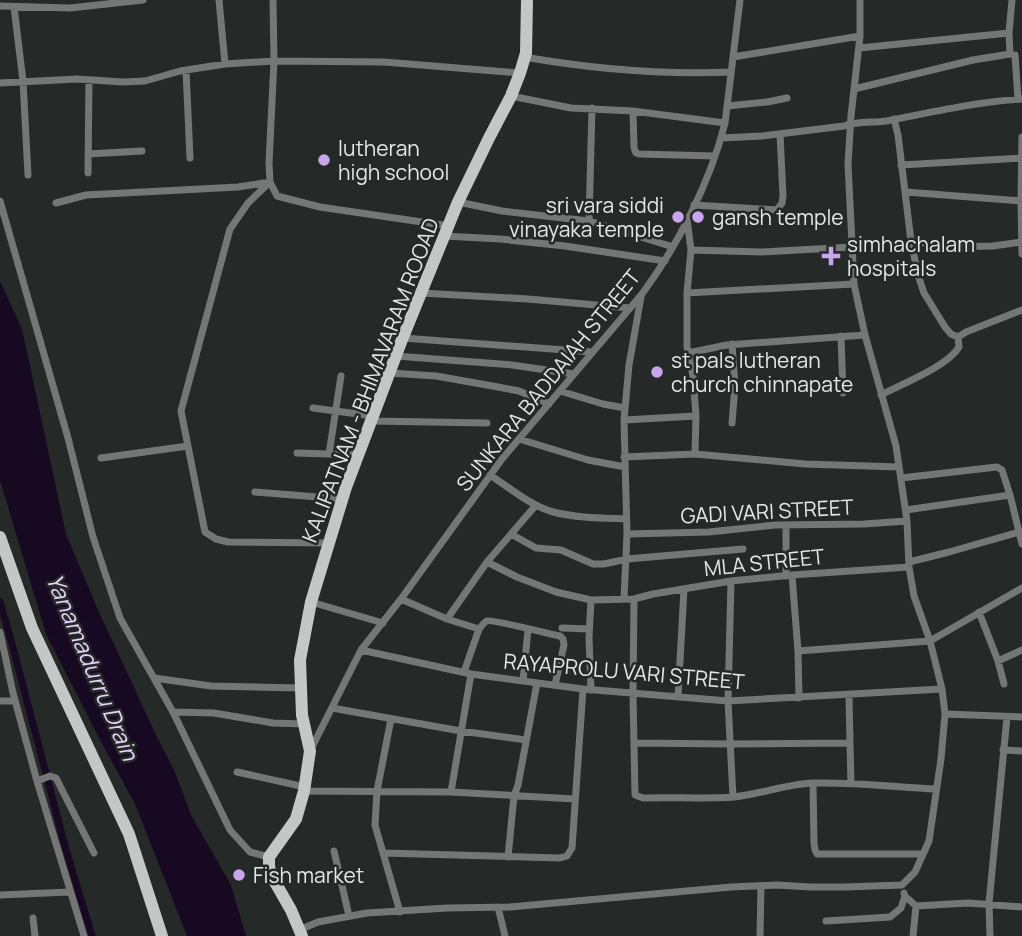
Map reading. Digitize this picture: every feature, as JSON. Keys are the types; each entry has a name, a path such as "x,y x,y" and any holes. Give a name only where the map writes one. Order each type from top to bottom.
{"main road":[{"name":"KALIPATNAM - BHIMAVARAM ROOAD","path":"269,858 296,818 305,789 310,751 302,715 300,660 311,602 358,455 403,338 458,202 520,73 524,57 527,0"},
{"path":"0,537 32,628 130,834 163,936"},
{"path":"269,858 271,875 301,933"}],"street":[{"path":"28,175 23,81 6,5 69,8 144,0"},
{"path":"219,0 225,64"},
{"path":"273,0 270,182 277,196 320,207 447,231 665,261"},
{"name":"SUNKARA BADDAIAH STREET","path":"310,751 361,650 490,475 642,294 665,261 694,205 721,138 740,0"},
{"path":"301,933 318,922 367,913 498,907 731,887 902,885 915,872 929,841 942,759 945,714 930,640 914,596 906,510 896,446 865,335 854,284 848,164 860,36 860,0"},
{"path":"721,138 875,123 964,106 1020,99 1016,55 1009,33 1012,0"},
{"path":"859,48 1009,33"},
{"path":"733,57 860,36"},
{"path":"854,89 973,60 1016,55"},
{"path":"524,57 576,66 629,70 688,74 731,72"},
{"path":"0,83 145,81 225,64 274,61 384,62 520,73"},
{"path":"187,70 190,158"},
{"path":"88,173 89,80"},
{"path":"511,96 571,108 633,111 725,123"},
{"path":"727,106 787,98"},
{"path":"589,220 592,108"},
{"path":"633,111 636,153 715,156"},
{"path":"894,119 918,275 924,293 945,327 958,337"},
{"path":"694,205 777,210 783,196 780,134"},
{"path":"1022,137 1022,254"},
{"path":"88,154 142,151"},
{"path":"901,165 1021,158"},
{"path":"56,203 86,195 238,187 270,182"},
{"path":"270,182 248,204 230,229 181,411 205,532 216,539 228,541 329,543"},
{"path":"906,192 1021,201"},
{"path":"0,201 65,425 93,537 120,618 173,712 230,830 250,852 269,858"},
{"path":"458,202 502,211 589,220 673,247"},
{"path":"687,219 691,250 687,293 688,353 696,416 695,454"},
{"path":"911,241 950,247 1021,242"},
{"path":"691,250 762,252 852,247"},
{"path":"687,293 854,284"},
{"path":"421,293 630,308"},
{"path":"624,599 627,534 624,420 629,365 642,294"},
{"path":"958,337 1022,310"},
{"path":"688,353 732,344 865,335"},
{"path":"841,336 843,393"},
{"path":"881,395 934,368 954,354 959,347 958,337"},
{"path":"403,338 593,352"},
{"path":"732,344 735,386 733,424"},
{"path":"396,356 512,365 574,374"},
{"path":"390,373 436,376 519,391 549,404"},
{"path":"329,454 341,376"},
{"path":"559,391 625,408"},
{"path":"313,408 372,418 487,423"},
{"path":"624,420 696,416"},
{"path":"519,439 588,460 625,467"},
{"path":"101,458 188,446"},
{"path":"297,453 358,455"},
{"path":"624,457 695,454 804,464 899,467"},
{"path":"901,478 997,467 1002,470 1022,544"},
{"path":"490,475 552,512 626,519"},
{"path":"255,492 343,499"},
{"path":"906,510 1010,495"},
{"path":"447,619 487,562 537,505"},
{"name":"GADI VARI STREET","path":"627,534 907,520"},
{"path":"786,526 798,651 799,698"},
{"name":"MLA STREET","path":"487,562 517,578 556,592 591,600 634,599 731,581 909,564 1019,532"},
{"path":"511,534 536,548 561,550 593,564 743,549"},
{"path":"731,581 728,701 733,797"},
{"path":"798,651 930,640 1022,588"},
{"path":"678,697 684,589"},
{"path":"401,599 447,619 479,629"},
{"path":"634,599 635,795 638,797 733,797 788,785 813,783 936,789"},
{"path":"383,853 560,858 567,856 572,848 587,690 591,600"},
{"path":"311,602 383,623"},
{"path":"979,612 1004,684"},
{"path":"451,792 468,673 479,629 484,622 492,620 560,636 564,645 555,685"},
{"path":"562,628 589,629"},
{"path":"523,681 528,629"},
{"path":"0,632 15,701 84,936"},
{"name":"RAYAPROLU VARI STREET","path":"361,650 468,673 587,690 728,701 942,689"},
{"path":"998,661 1022,650"},
{"path":"154,678 211,686 300,688"},
{"path":"508,857 514,796 537,683"},
{"path":"849,695 851,784"},
{"path":"0,701 15,701"},
{"path":"332,708 526,740"},
{"path":"173,712 214,713 273,723 304,724"},
{"path":"945,714 1022,717"},
{"path":"990,936 989,903 1007,717"},
{"path":"391,719 377,791 375,825 400,912"},
{"path":"634,743 850,743"},
{"path":"1003,750 1022,751"},
{"path":"237,772 305,789 451,792 575,799"},
{"path":"39,780 50,776 56,778 94,853"},
{"path":"813,783 814,843 817,854 923,854"},
{"path":"334,851 349,916"},
{"path":"825,921 890,917 901,908 905,897 902,885"},
{"path":"760,936 761,886"},
{"path":"0,895 69,892"},
{"path":"905,897 916,906 989,903 1022,907"},
{"path":"913,936 916,906"},
{"path":"498,907 505,936"},
{"path":"33,918 35,936"}],"water":[{"name":"Yanamadurru Drain","path":"0,281 22,329 66,534 98,610 175,772 191,815 231,885 246,936 187,936 135,804 46,634 0,480"}],"waterway":[{"path":"0,602 65,846 92,936"}],"place":[{"name":"lutheran high school","path":"324,160"},
{"name":"sri vara siddi vinayaka temple","path":"678,217"},
{"name":"gansh temple","path":"698,217"},
{"name":"simhachalam hospitals","path":"831,256"},
{"name":"st pals lutheran church chinnapate","path":"657,372"},
{"name":"Fish market","path":"239,875"}]}
